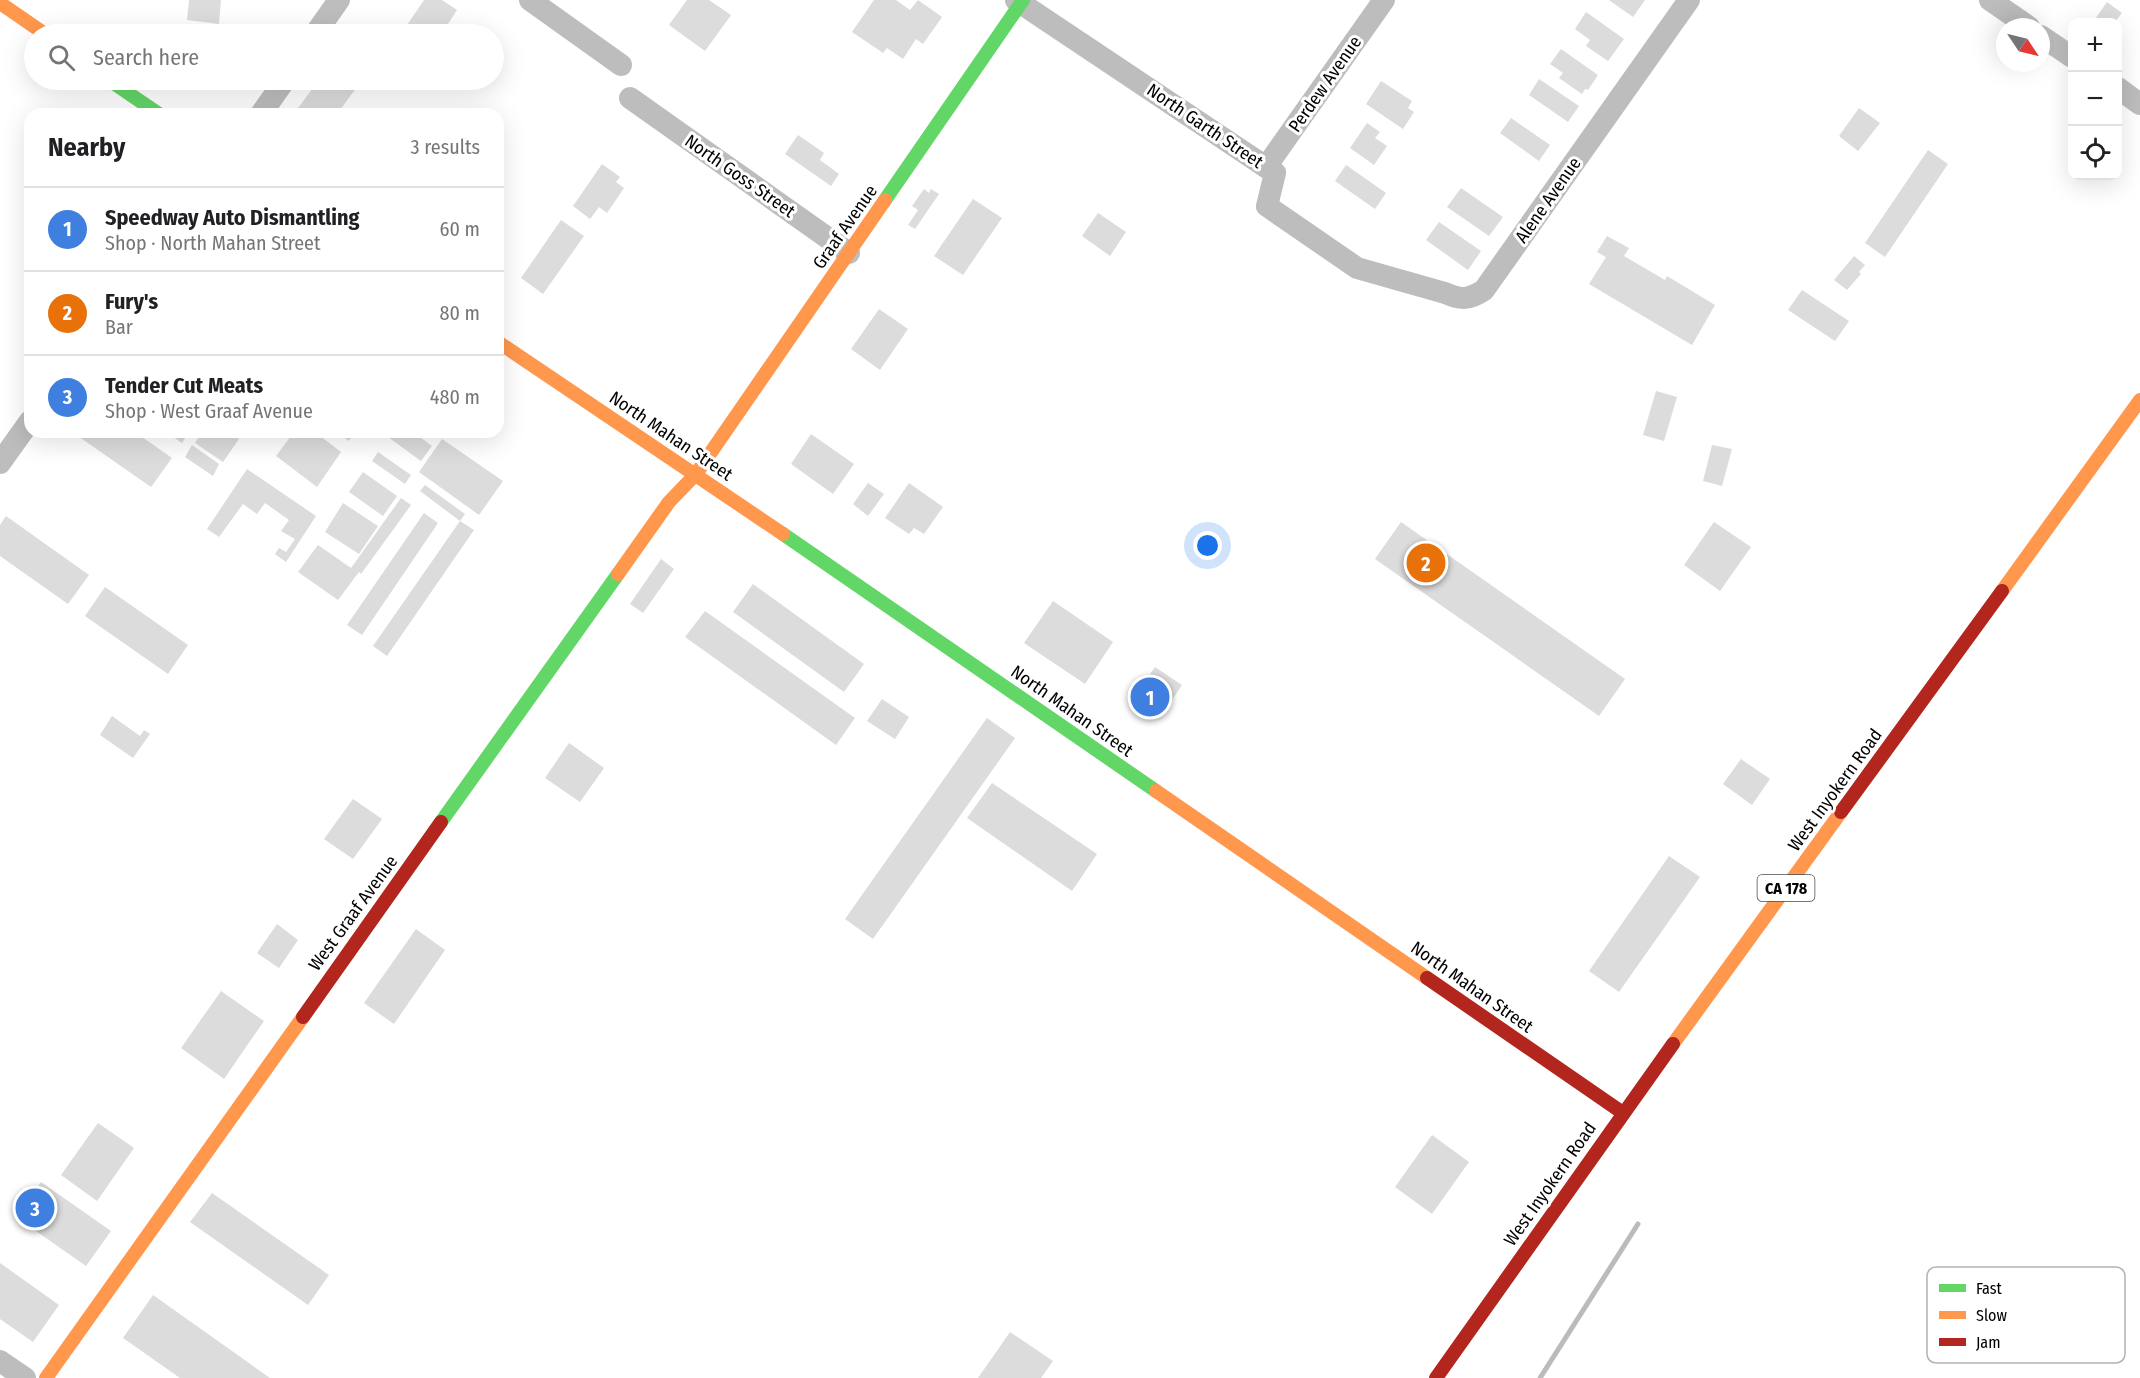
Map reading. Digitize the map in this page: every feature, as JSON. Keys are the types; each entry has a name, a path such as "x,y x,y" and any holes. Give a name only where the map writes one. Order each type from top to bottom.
{"street":[{"path":"322,24 339,0"},
{"path":"530,0 621,65"},
{"name":"Perdew Avenue","path":"1266,167 1384,0"},
{"name":"Alene Avenue","path":"1357,268 1458,299 1472,298 1484,290 1689,0"},
{"path":"1990,0 2016,18"},
{"name":"North Garth Street","path":"1020,1 1275,173 1267,206 1357,268"},
{"name":"Graaf Avenue","path":"696,474 849,254 1020,1"},
{"path":"0,3 30,24"},
{"path":"2050,42 2068,54"},
{"path":"124,90 150,108"},
{"path":"265,108 278,90"},
{"path":"2122,91 2140,104"},
{"name":"North Goss Street","path":"630,98 849,254"},
{"name":"North Mahan Street","path":"504,346 696,474 1623,1113"},
{"name":"West Inyokern Road","path":"1436,1378 1623,1113 2140,400"},
{"path":"0,463 24,429"},
{"name":"West Graaf Avenue","path":"46,1378 669,502 696,474"},
{"path":"0,1361 25,1378"}],"building":[{"path":"189,0 221,0 219,24 187,20"},
{"path":"424,0 442,0 457,10 448,24 408,24"},
{"path":"687,0 709,0 731,15 705,51 669,25"},
{"path":"874,0 896,0 910,10 918,0 942,17 923,44 916,39 903,59 887,48 883,53 852,32"},
{"path":"1609,0 1645,0 1633,17"},
{"path":"2107,2 2122,13 2118,18 2096,18"},
{"path":"1586,12 1624,39 1608,61 1586,46 1590,40 1575,29"},
{"path":"1561,49 1598,75 1588,90 1585,89 1582,94 1559,78 1563,73 1550,64"},
{"path":"1539,79 1579,106 1568,122 1529,95"},
{"path":"1381,81 1412,101 1408,108 1414,112 1403,129 1366,104"},
{"path":"312,90 355,90 341,108 298,108"},
{"path":"1859,108 1880,123 1858,151 1839,136"},
{"path":"1511,118 1550,145 1539,161 1500,133"},
{"path":"1367,123 1380,132 1375,138 1387,146 1374,165 1350,148"},
{"path":"798,135 824,153 820,160 839,174 831,186 785,154"},
{"path":"1928,150 1948,164 1885,257 1865,243"},
{"path":"602,164 620,177 616,182 624,188 607,213 599,207 590,219 573,206"},
{"path":"1346,165 1386,193 1375,209 1335,181"},
{"path":"1461,188 1503,217 1489,236 1447,207"},
{"path":"924,189 929,193 931,189 939,194 915,229 908,225 918,210 912,206"},
{"path":"973,199 1002,218 963,275 934,256"},
{"path":"1098,213 1126,232 1110,256 1082,236"},
{"path":"561,220 584,236 543,294 521,278"},
{"path":"1439,222 1481,251 1468,270 1426,240"},
{"path":"1607,236 1629,248 1624,256 1665,280 1667,276 1715,305 1692,345 1589,284 1606,257 1597,252"},
{"path":"1854,256 1865,265 1859,272 1861,274 1847,290 1834,280"},
{"path":"1802,290 1849,321 1835,341 1788,310"},
{"path":"879,309 908,329 880,370 851,349"},
{"path":"1656,391 1677,397 1664,441 1643,435"},
{"path":"811,434 854,464 833,494 791,464"},
{"path":"81,438 144,438 172,458 151,487"},
{"path":"175,438 185,438 182,443"},
{"path":"198,438 239,439 223,462 195,443"},
{"path":"290,438 323,438 341,452 317,487 276,456"},
{"path":"389,438 421,438 432,446 421,461"},
{"path":"442,439 503,481 479,515 419,472"},
{"path":"192,445 219,464 213,476 185,457"},
{"path":"1712,445 1732,449 1722,486 1703,481"},
{"path":"378,452 411,475 405,484 372,461"},
{"path":"247,469 316,516 286,562 275,554 279,548 286,552 295,539 281,531 289,520 265,503 257,514 243,504 219,537 207,529"},
{"path":"363,472 397,496 383,516 349,492"},
{"path":"868,483 884,494 868,516 853,504"},
{"path":"909,483 943,507 924,534 914,528 909,534 885,518"},
{"path":"425,485 465,514 460,521 420,491"},
{"path":"401,498 411,505 361,574 359,572 338,600 298,572 318,545 351,568"},
{"path":"343,503 378,526 359,554 325,532"},
{"path":"424,513 438,523 362,635 347,625"},
{"path":"6,516 89,575 68,604 0,556 0,525"},
{"path":"460,521 474,530 387,656 373,646"},
{"path":"1401,522 1625,679 1599,716 1375,559"},
{"path":"1714,522 1751,547 1720,591 1684,565"},
{"path":"661,559 674,569 643,613 630,604"},
{"path":"753,584 864,664 844,692 733,612"},
{"path":"105,587 188,645 168,674 85,616"},
{"path":"1053,601 1113,642 1085,684 1024,643"},
{"path":"705,611 855,718 836,745 685,637"},
{"path":"1155,667 1182,685 1162,715 1135,696"},
{"path":"882,699 909,717 895,739 867,721"},
{"path":"112,716 140,736 144,730 150,734 133,758 100,735"},
{"path":"987,718 1015,738 873,939 845,919"},
{"path":"569,743 604,768 580,802 545,778"},
{"path":"1741,759 1770,779 1752,805 1723,784"},
{"path":"992,783 1097,854 1072,891 967,818"},
{"path":"353,799 382,819 353,859 324,839"},
{"path":"1669,856 1700,877 1619,992 1589,971"},
{"path":"277,924 298,940 279,968 257,953"},
{"path":"416,929 445,950 394,1024 364,1003"},
{"path":"221,991 264,1021 224,1079 181,1048"},
{"path":"98,1123 134,1148 97,1201 61,1175"},
{"path":"1432,1135 1469,1162 1432,1214 1395,1187"},
{"path":"41,1182 111,1231 86,1266 16,1217"},
{"path":"212,1193 329,1275 308,1305 190,1222"},
{"path":"0,1263 59,1305 33,1342 0,1319"},
{"path":"153,1295 270,1378 180,1378 123,1338"},
{"path":"1010,1332 1053,1361 1041,1378 978,1378"}],"waterway":[{"path":"1540,1378 1638,1224"}],"traffic: fast":[{"path":"885,200 1023,0"},
{"path":"124,90 150,108"},
{"path":"783,534 1156,791"},
{"path":"441,822 618,574"}],"traffic: slow":[{"path":"0,3 30,24"},
{"path":"618,574 669,502 696,474 885,200"},
{"path":"504,346 783,534"},
{"path":"2002,591 2140,400"},
{"path":"1156,791 1427,978"},
{"path":"1673,1044 1841,812"},
{"path":"46,1378 303,1017"}],"traffic: jam":[{"path":"1841,812 2002,591"},
{"path":"303,1017 441,822"},
{"path":"1427,978 1623,1113"},
{"path":"1436,1378 1673,1044"}],"place":[{"name":"Fury's","path":"1426,563"},
{"name":"Speedway Auto Dismantling","path":"1150,697"},
{"name":"Tender Cut Meats","path":"35,1208"}]}
